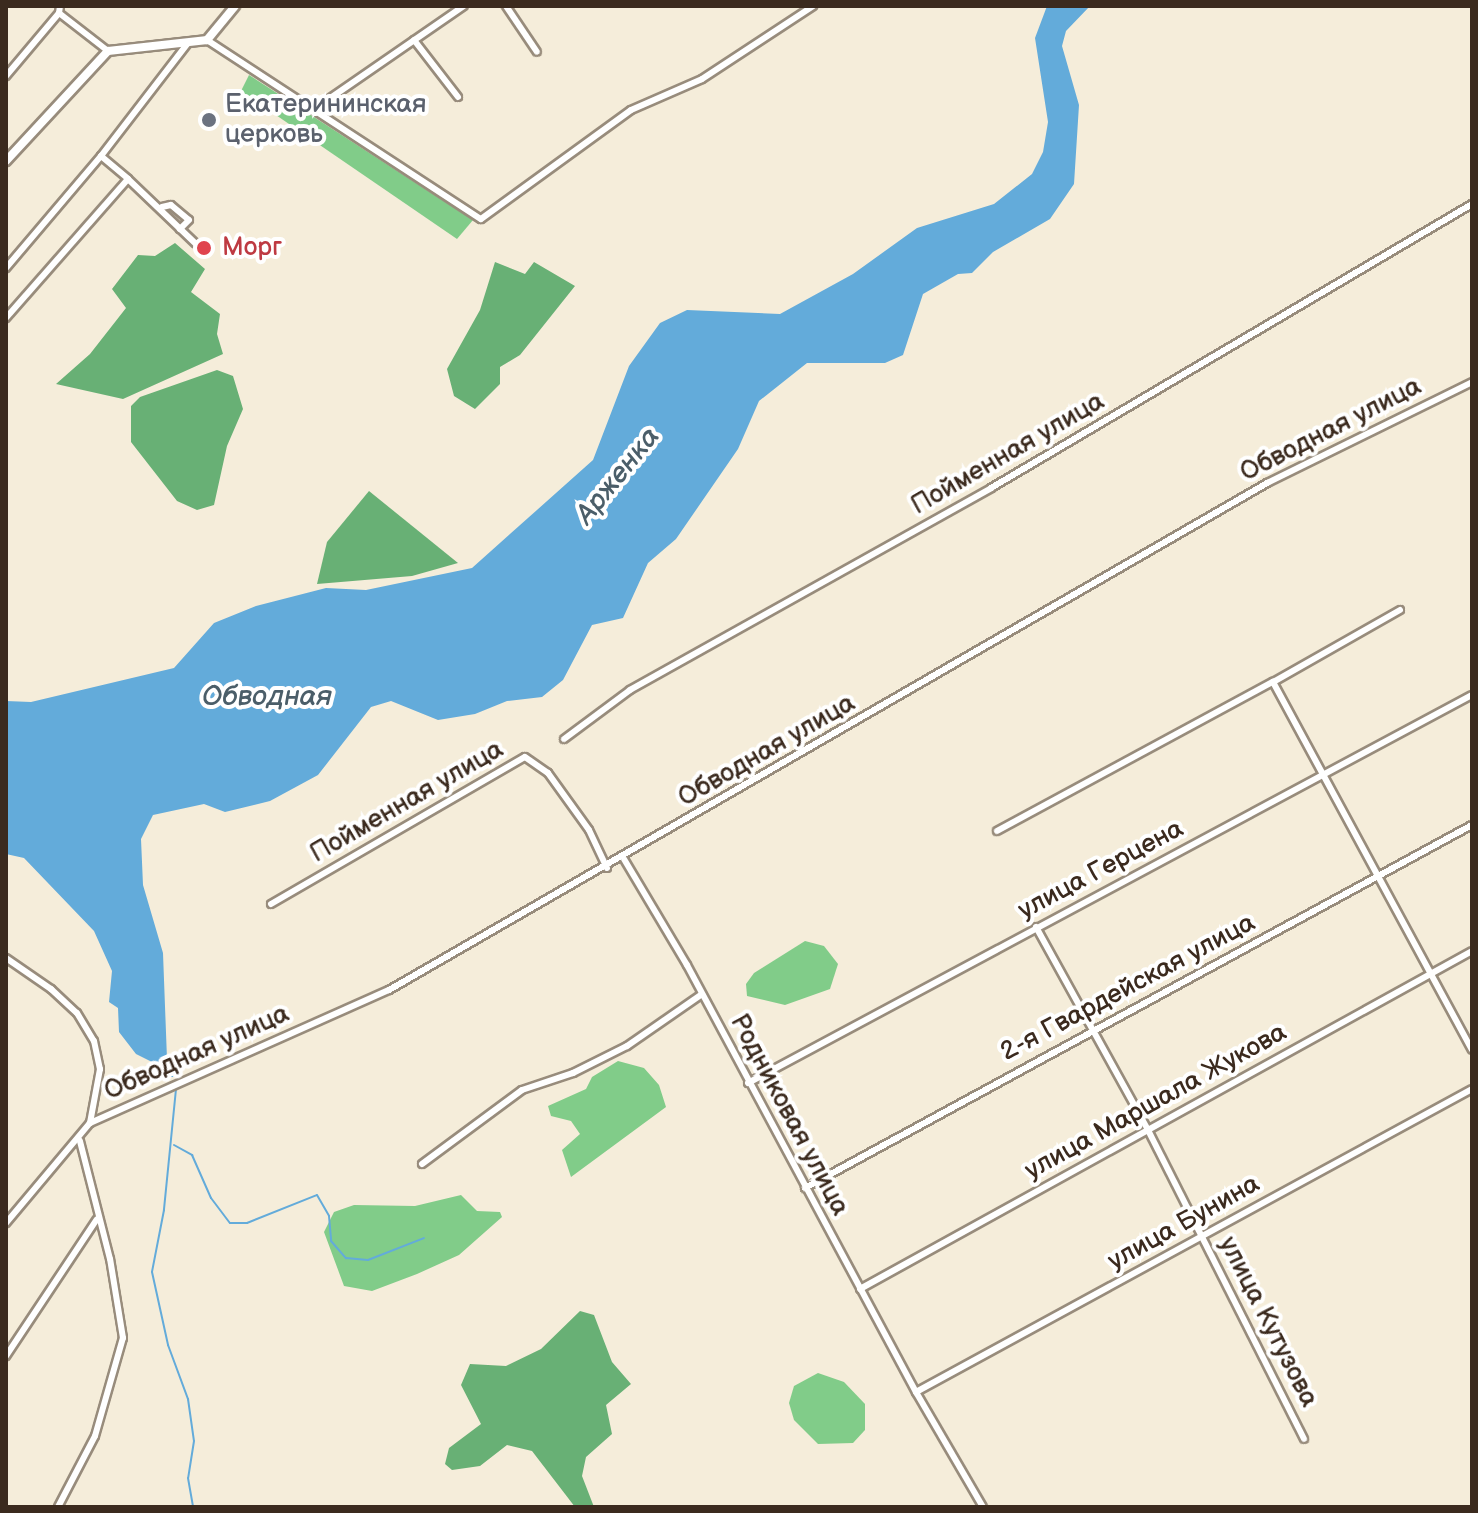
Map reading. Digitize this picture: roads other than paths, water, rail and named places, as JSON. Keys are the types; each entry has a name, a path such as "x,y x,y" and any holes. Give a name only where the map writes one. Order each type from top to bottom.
{"street":[{"path":"6,161 108,51 207,40 235,6"},
{"path":"313,110 464,6"},
{"path":"506,6 537,52"},
{"path":"207,40 481,219 489,217 631,110 702,79 813,6"},
{"path":"6,76 59,9 108,51"},
{"path":"414,40 458,97"},
{"path":"6,268 101,156 188,43"},
{"path":"101,156 162,207 195,243"},
{"path":"6,318 128,179"},
{"name":"Пойменная улица","path":"564,739 630,690 991,488 1472,204"},
{"path":"162,207 171,205 189,220 180,229"},
{"name":"Обводная улица","path":"6,1223 80,1141 90,1123 389,990 624,859 1267,483 1472,382"},
{"path":"997,831 1400,610"},
{"path":"1273,682 1472,1050"},
{"name":"улица Герцена","path":"748,1083 1472,695"},
{"name":"Пойменная улица","path":"271,904 525,757 548,773 589,830 607,868"},
{"name":"2-я Гвардейская улица","path":"805,1188 1092,1029 1472,825"},
{"name":"Родниковая улица","path":"624,859 702,994 916,1392 983,1507"},
{"name":"улица Кутузова","path":"1036,927 1148,1130 1304,1439"},
{"name":"улица Маршала Жукова","path":"860,1289 1472,951"},
{"path":"6,958 60,997 94,1041 100,1069 90,1123"},
{"path":"422,1164 522,1090 573,1073 627,1046 702,994"},
{"name":"улица Бунина","path":"916,1392 1472,1089"},
{"path":"58,1507 95,1436 123,1338 110,1259 97,1219 80,1141"},
{"path":"6,1356 97,1219"}],"water":[{"name":"Обводная","path":"1047,6 1090,6 1066,31 1062,46 1079,105 1074,184 1050,219 993,252 972,273 958,274 923,294 903,355 885,363 807,363 759,401 738,449 676,539 648,563 623,618 592,625 563,680 542,697 507,701 475,714 438,720 391,701 371,707 318,775 270,801 225,812 204,804 153,815 141,839 143,885 163,953 167,1059 176,1067 173,1077 164,1077 152,1062 136,1054 119,1032 118,1008 109,1002 112,971 94,931 24,858 6,854 6,701 31,702 174,668 214,623 256,606 326,588 366,590 472,568 593,460 629,366 660,323 687,310 780,314 853,274 917,228 994,204 1032,174 1043,152 1048,122 1035,38"}],"waterway":[{"path":"176,1089 164,1210 152,1272 168,1345 188,1399 194,1441 188,1478 193,1507"},
{"path":"174,1145 192,1155 211,1198 230,1223 247,1223 317,1195 329,1216 331,1241 346,1258 368,1260 424,1238"}],"place":[{"name":"Екатерининская церковь","path":"209,120"},
{"name":"Морг","path":"204,248"}],"water label":[{"name":"Арженка","path":"618,476"}]}
